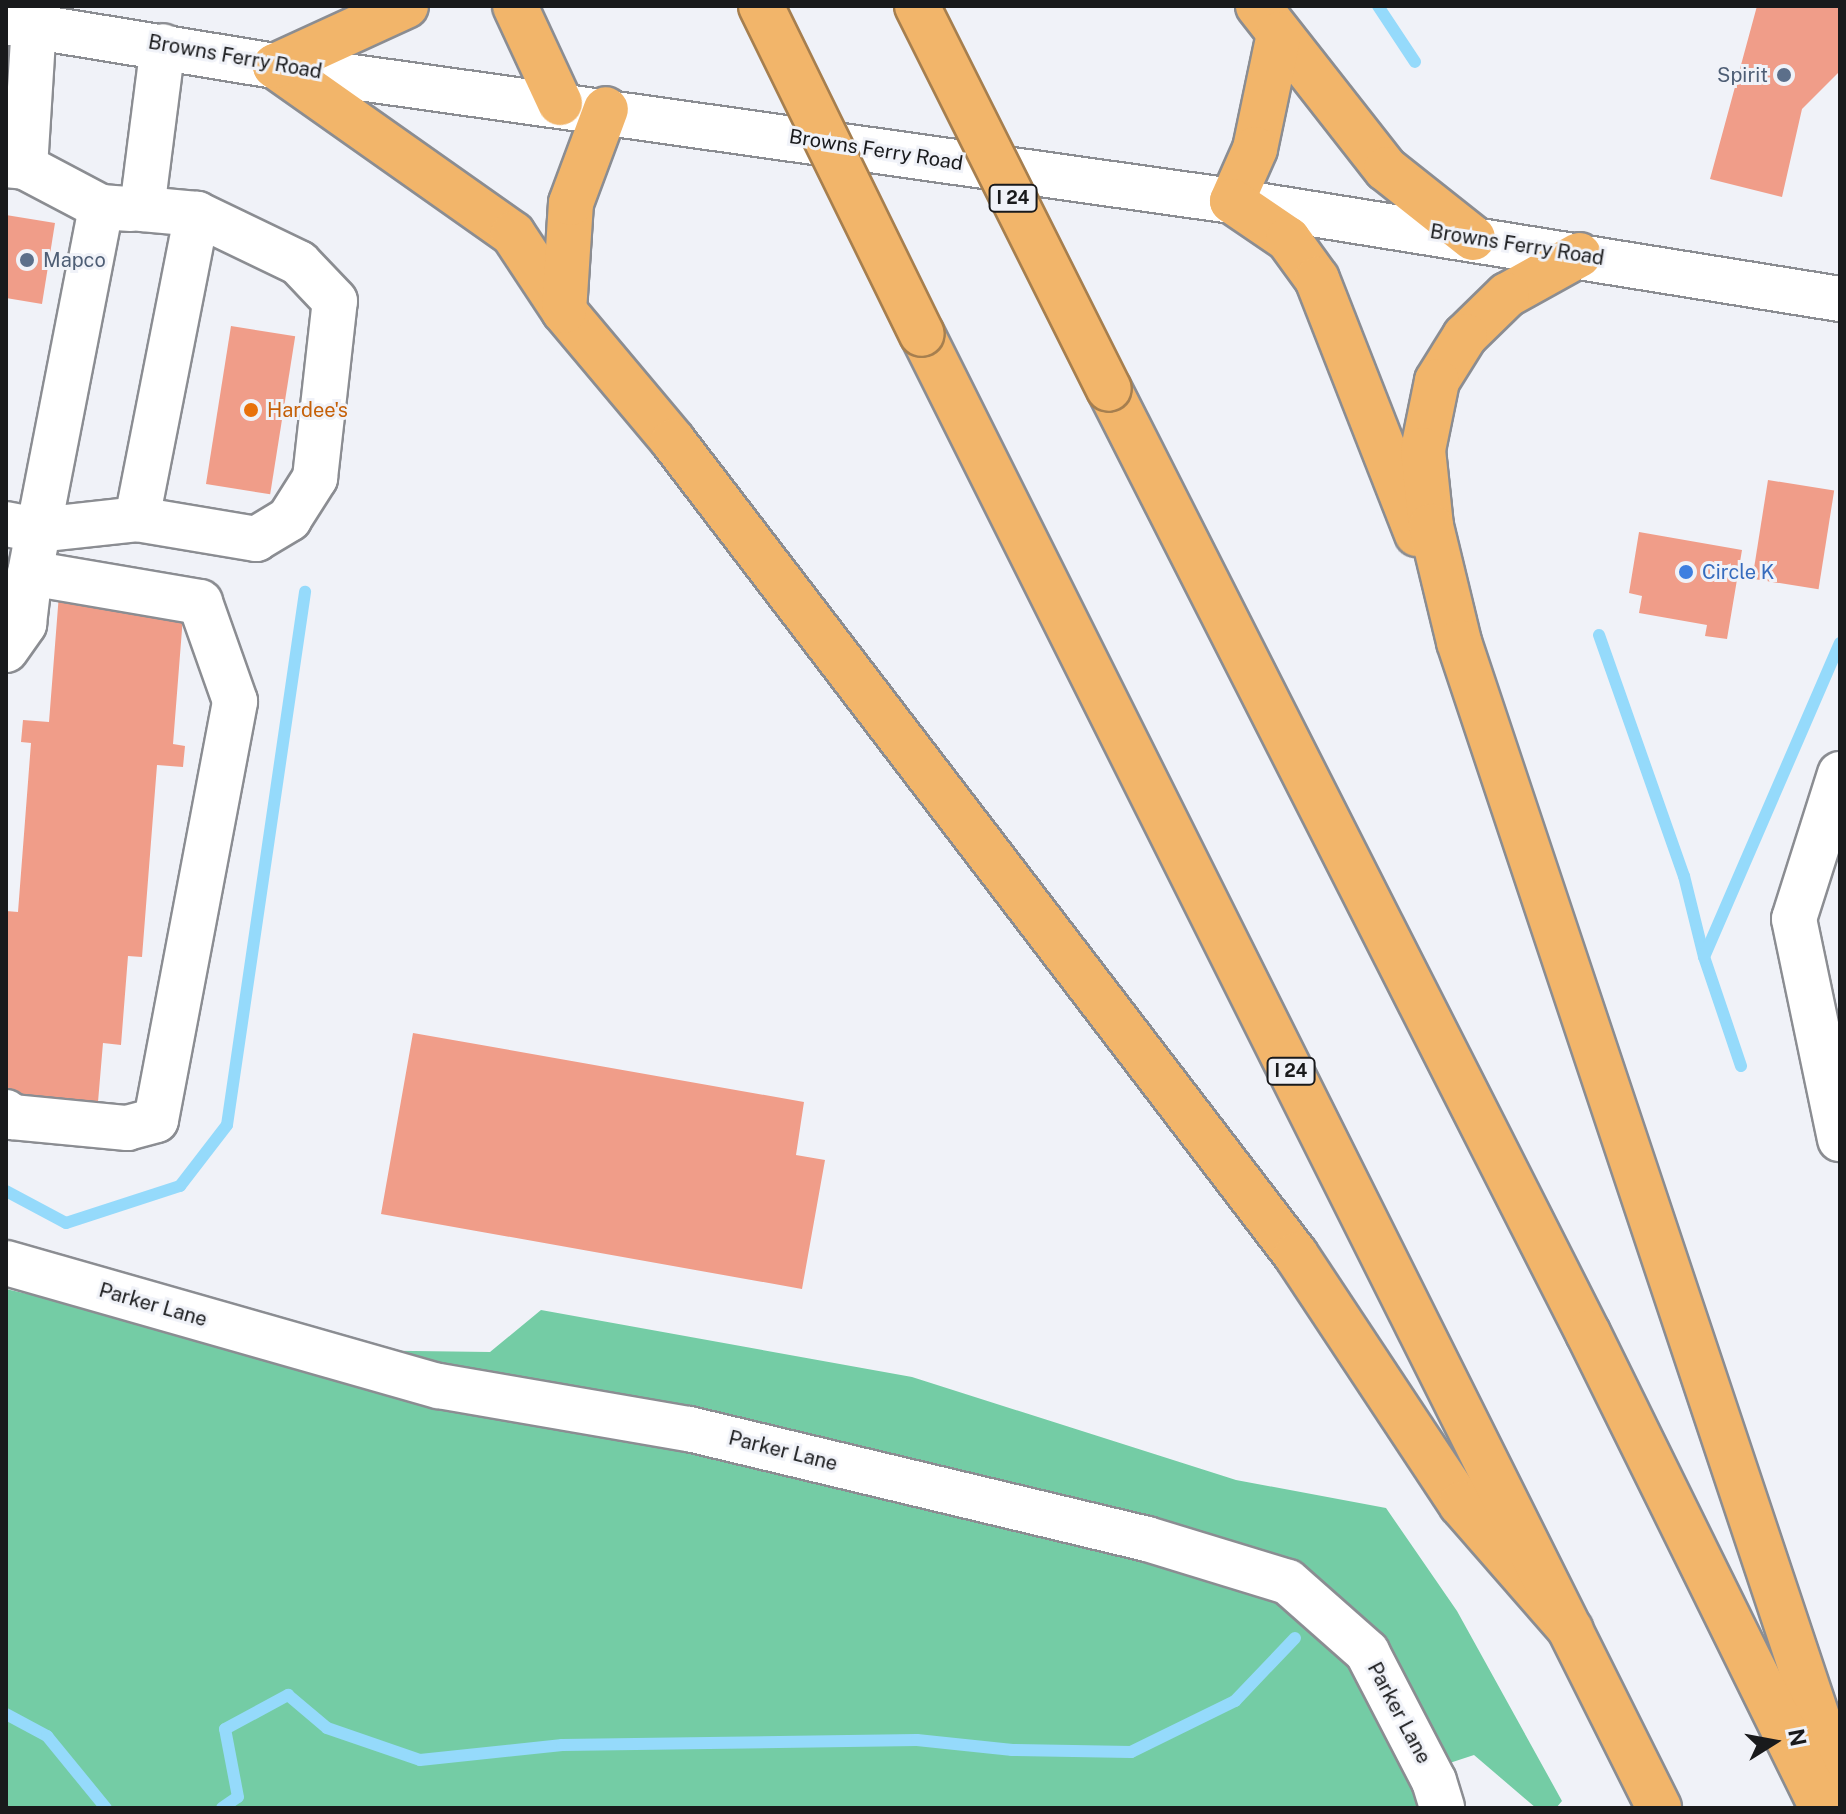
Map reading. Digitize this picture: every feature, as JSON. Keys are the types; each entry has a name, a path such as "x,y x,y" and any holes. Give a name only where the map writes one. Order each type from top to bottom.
{"highway":[{"path":"275,66 406,6"},
{"path":"515,6 560,103"},
{"name":"I 24","path":"761,6 1659,1808"},
{"name":"I 24","path":"917,6 1588,1333 1822,1808"},
{"path":"1269,20 1255,149 1232,201 1288,239 1317,279 1459,642 1840,1785"},
{"path":"1269,20 1386,169 1473,238"},
{"path":"275,66 513,234 564,311 673,441 1296,1255 1461,1504 1571,1630"},
{"path":"564,311 571,203 606,109"},
{"path":"1459,642 1431,526 1423,450 1437,381 1465,336 1507,295 1579,255"}],"street":[{"name":"Browns Ferry Road","path":"24,18 275,66 606,109 1232,201 1840,299"},
{"path":"22,527 137,519 256,539 289,519 315,478 335,301 299,263 197,214 121,208 15,166 24,18"},
{"path":"6,650 24,624 30,573 22,527 121,208 163,46"},
{"path":"137,519 197,214"},
{"path":"6,1112 12,1117 127,1128 156,1120 235,701 200,602 30,573"},
{"path":"1840,774 1794,919 1840,1139"},
{"name":"Parker Lane","path":"6,1263 439,1386 689,1429 1147,1539 1288,1582 1367,1652 1434,1781 1442,1808"}],"green space":[{"path":"6,1289 264,1349 490,1352 541,1310 912,1377 1236,1480 1386,1508 1457,1611 1562,1801 1556,1808 1536,1808 1474,1755 1410,1776 1421,1808 6,1808"}],"building":[{"path":"1757,6 1840,6 1840,71 1802,109 1782,197 1710,179"},
{"name":"Mapco","path":"6,215 55,223 42,304 6,298"},
{"name":"Hardee's","path":"231,326 295,336 270,494 206,484"},
{"name":"Circle K","path":"1768,480 1834,490 1819,589 1752,579"},
{"name":"Circle K","path":"1639,532 1742,550 1727,639 1705,636 1707,625 1639,613 1642,596 1629,593"},
{"path":"59,594 184,604 173,744 185,746 183,767 157,765 142,957 128,956 121,1045 103,1043 98,1102 6,1095 6,911 18,912 31,743 21,742 23,720 49,722"},
{"path":"413,1033 804,1102 796,1155 825,1160 802,1289 381,1214"}],"waterway":[{"path":"1378,6 1415,62"},
{"path":"6,1191 66,1223 180,1186 227,1125 305,592"},
{"path":"1599,635 1684,876 1704,957"},
{"path":"1741,1066 1704,957 1840,643"},
{"path":"222,1808 238,1797 225,1729 288,1695 327,1728 420,1760 562,1745 917,1740 1012,1750 1131,1752 1235,1701 1295,1638"},
{"path":"6,1714 47,1736 106,1808"}],"place":[{"name":"Spirit","path":"1784,75"},
{"name":"Mapco","path":"27,260"},
{"name":"Hardee's","path":"251,410"},
{"name":"Circle K","path":"1686,572"}]}
